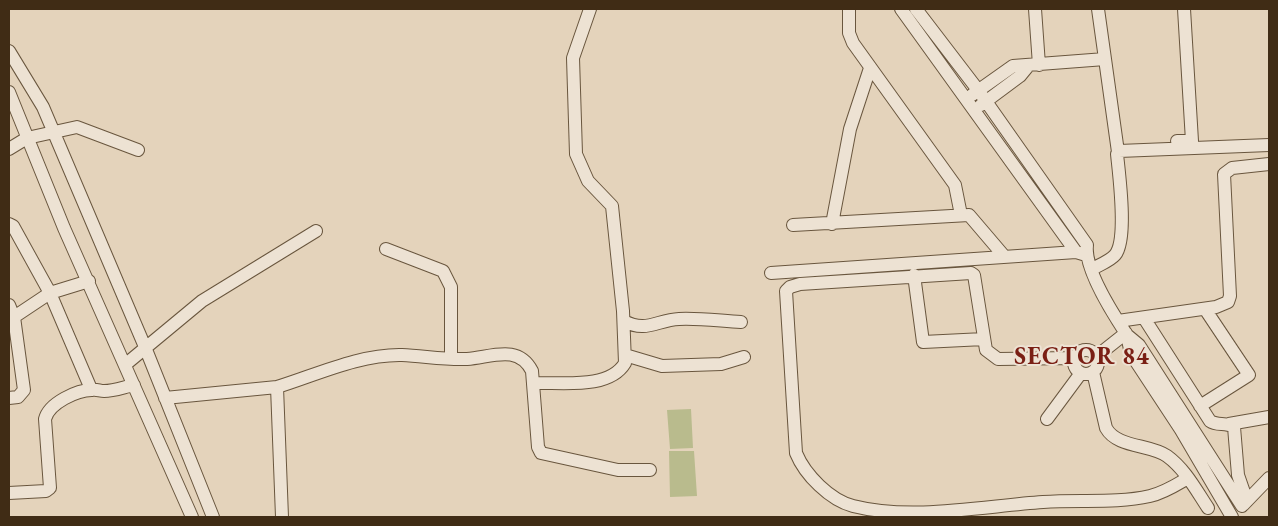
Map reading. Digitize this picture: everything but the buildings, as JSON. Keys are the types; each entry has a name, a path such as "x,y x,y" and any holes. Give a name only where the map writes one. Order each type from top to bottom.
{"street":[{"path":"533,383 604,380 614,376 625,363 624,321 612,206 588,181 576,154 573,58 590,9"},
{"path":"849,9 849,33 853,44 955,185 961,215"},
{"path":"901,9 974,111 1092,269 1118,321 1127,334 1139,345 1185,427 1239,511"},
{"path":"916,9 986,101 1087,245 1081,254"},
{"path":"1034,65 1035,9"},
{"path":"1092,269 1113,257 1118,249 1122,210 1117,148 1098,9"},
{"path":"1117,148 1192,140 1184,9"},
{"path":"9,51 43,106 54,131 145,347 213,517"},
{"path":"966,99 1012,66 1105,59"},
{"path":"974,111 1034,65"},
{"path":"832,224 850,129 870,68"},
{"path":"9,92 64,228 126,364 192,517"},
{"path":"9,149 27,138 77,127 138,150"},
{"path":"1117,148 1269,145"},
{"path":"1118,321 1205,309 1224,305 1228,302 1230,296 1224,174 1232,168 1269,164"},
{"path":"792,225 969,215 1004,256"},
{"path":"9,224 13,226 50,293 92,390"},
{"path":"126,364 202,301 316,231"},
{"path":"386,249 443,271 451,287 451,358"},
{"path":"772,273 1004,256 1081,254"},
{"path":"1097,356 1088,350 1082,350 1074,358 998,359 986,350 974,275 963,272 800,284 790,287 786,291 796,453 809,476 834,496 852,506 887,511 953,511 1044,502 1147,497 1164,491 1188,478"},
{"path":"914,275 923,342 984,339"},
{"path":"9,398 18,397 24,390 11,311 50,293 89,281"},
{"path":"1200,406 1249,375 1205,309"},
{"path":"1144,318 1212,423 1229,424 1269,417"},
{"path":"624,321 634,326 642,327 681,319 741,322"},
{"path":"1047,419 1087,372 1096,368 1097,356 1127,334"},
{"path":"165,398 277,387 351,364 381,357 402,355 451,358 509,354 521,356 532,370 538,447 541,453 618,470 650,470"},
{"path":"625,355 662,366 721,364 744,358"},
{"path":"1074,358 1074,364 1087,372 1109,433 1118,439 1166,456 1188,478 1208,508"},
{"path":"9,493 46,491 50,488 46,415 66,397 92,390 102,391 134,385"},
{"path":"277,387 282,517"},
{"path":"1229,424 1235,431 1239,511"},
{"path":"1239,511 1269,478"}],"green space":[{"path":"691,409 693,448 670,449 667,410"},
{"path":"669,451 694,451 697,496 670,497"}],"district":[{"name":"SECTOR 84","path":"1082,357"}]}
